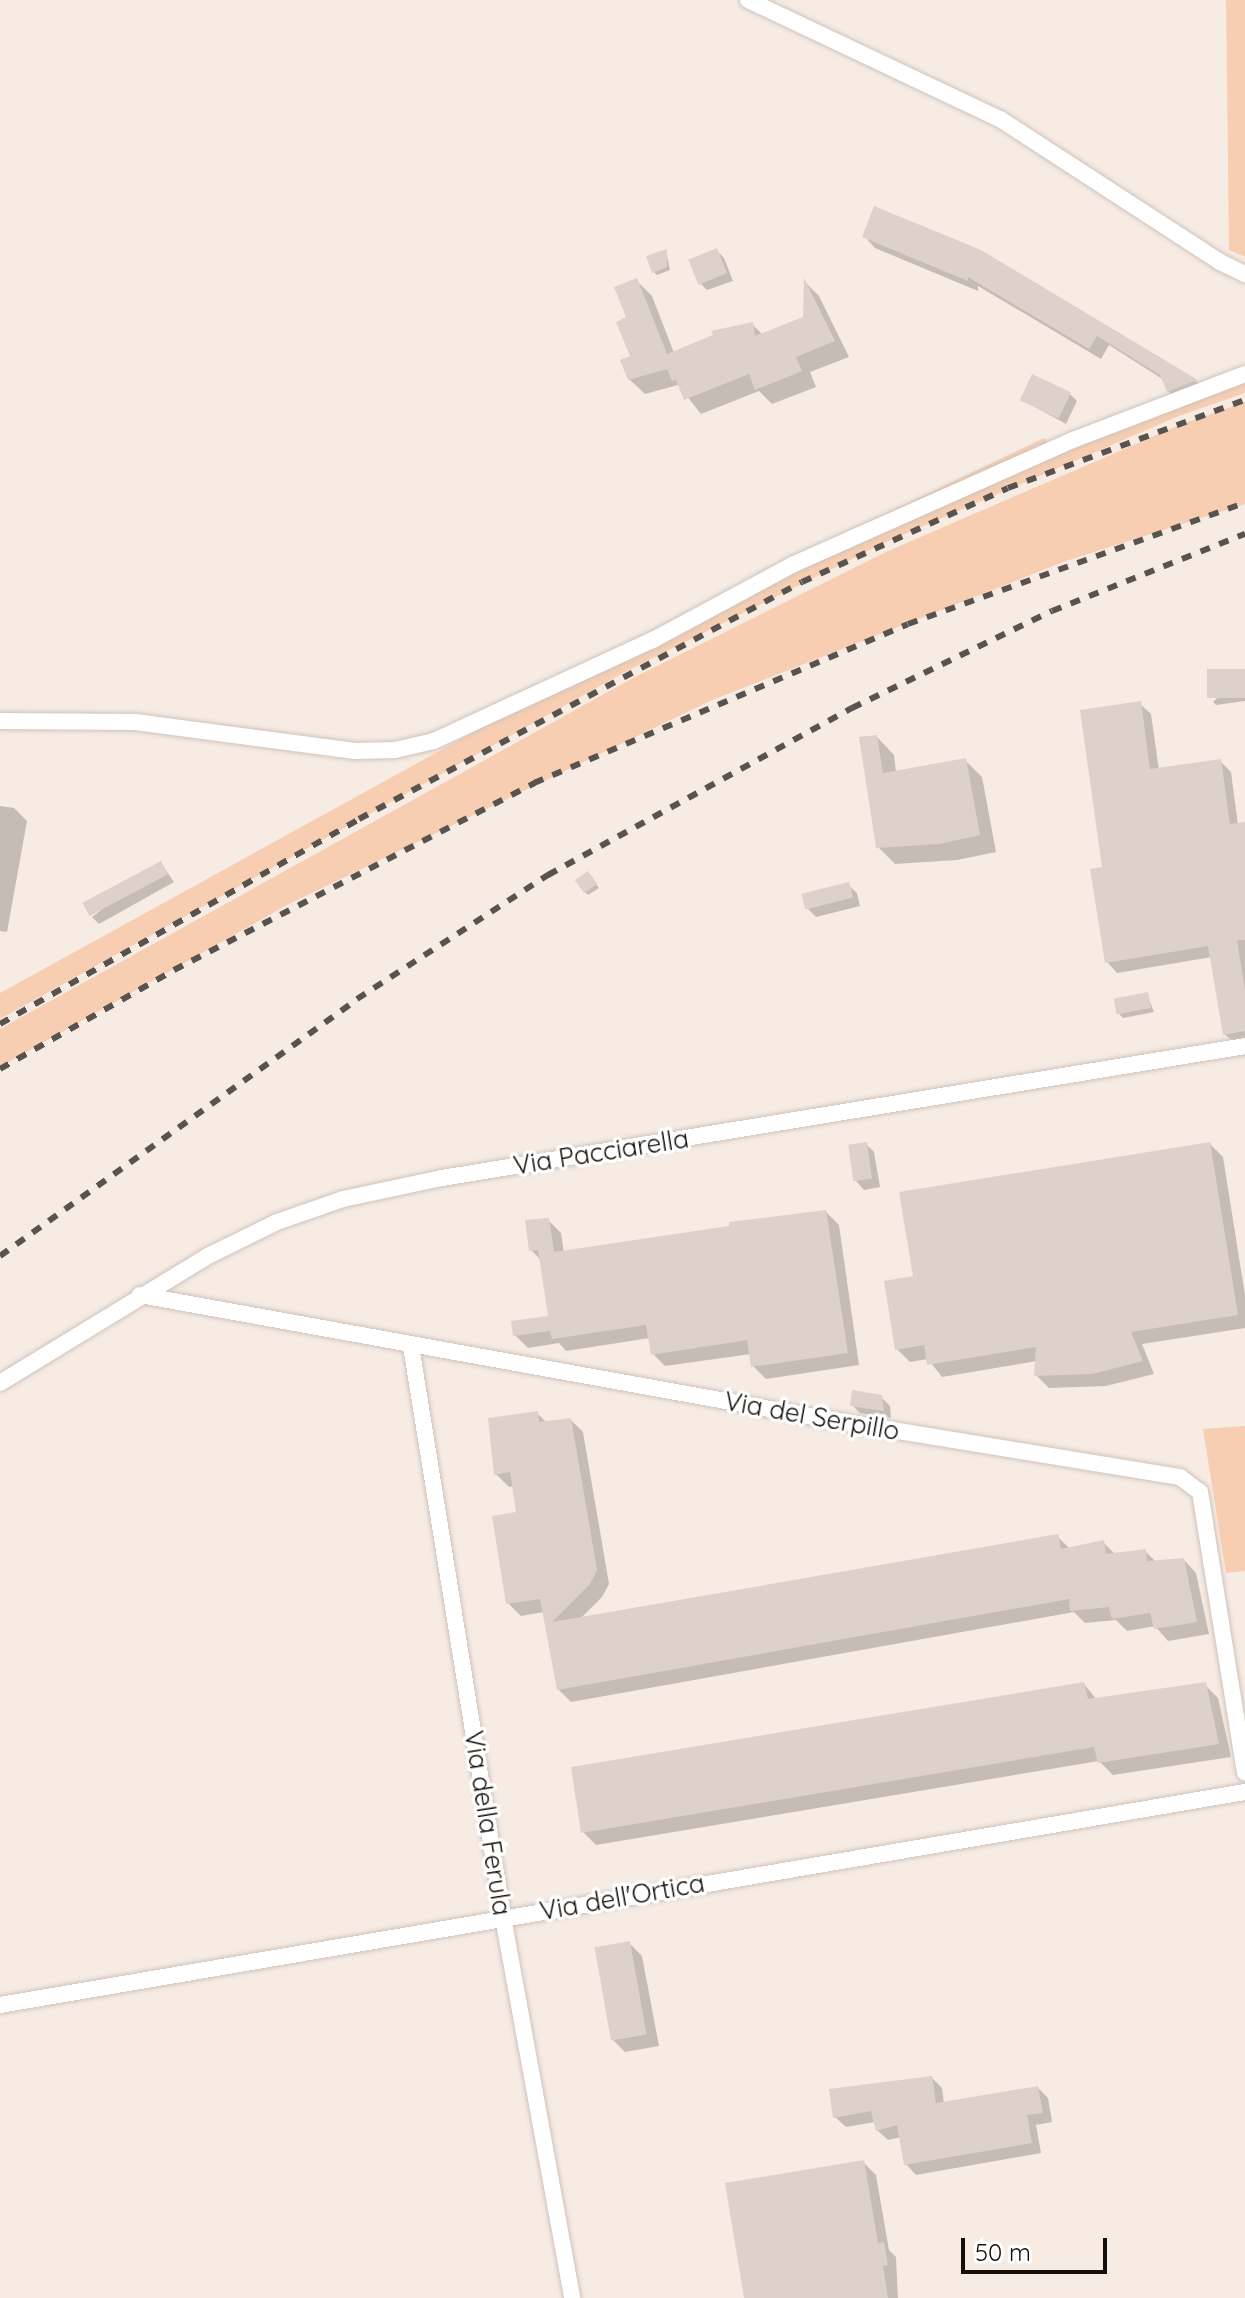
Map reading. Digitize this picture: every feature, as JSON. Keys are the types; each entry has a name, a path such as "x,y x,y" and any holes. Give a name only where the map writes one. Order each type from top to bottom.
{"street":[{"path":"748,0 1000,119 1220,262 1245,274"},
{"path":"0,721 135,722 355,751 395,750 434,741 653,640 806,558 1073,440 1245,374"},
{"name":"Via Pacciarella","path":"0,1383 140,1295 277,1222 343,1199 442,1178 1245,1046"},
{"name":"Via del Serpillo","path":"140,1295 810,1417 1180,1477 1200,1492 1245,1772"},
{"name":"Via della Ferula","path":"411,1346 503,1917 572,2298"},
{"name":"Via dell'Ortica","path":"0,2005 1245,1792"}],"shaded area":[{"path":"1226,0 1245,0 1245,257 1229,250"},
{"path":"1245,370 1245,393 1179,416 884,543 627,671 0,1019 0,993 766,571 1044,438 1053,447"},
{"path":"1245,402 1245,504 1066,561 710,701 287,905 0,1067 0,1029 631,679 888,551 1182,424"},
{"path":"1245,1426 1245,1571 1226,1573 1203,1429"}],"building":[{"path":"874,206 981,250 1198,380 1167,392 1160,375 1097,336 1089,349 968,277 968,281 862,237"},
{"path":"717,248 727,273 698,285 688,260"},
{"path":"667,249 667,267 652,273 646,256"},
{"path":"637,278 667,354 713,335 711,331 753,322 755,336 803,317 804,278 835,341 796,357 802,371 755,390 749,374 684,400 676,380 672,381 667,369 628,380 620,360 630,356 616,322 626,317 614,287"},
{"path":"1032,374 1071,392 1059,418 1020,400"},
{"path":"1207,669 1245,669 1245,698 1207,698"},
{"path":"1141,701 1150,769 1221,759 1230,824 1245,822 1245,940 1237,940 1245,990 1245,1031 1223,1035 1208,946 1105,963 1090,869 1102,867 1080,710"},
{"path":"877,735 883,773 966,758 980,835 939,844 876,848 859,737"},
{"path":"161,861 168,874 89,916 82,903"},
{"path":"588,871 597,884 584,893 575,880"},
{"path":"849,882 853,898 805,909 801,894"},
{"path":"1148,992 1151,1008 1117,1014 1114,999"},
{"path":"867,1142 872,1179 853,1181 848,1145"},
{"path":"1210,1142 1238,1315 1131,1332 1143,1361 1092,1374 1034,1376 1036,1347 927,1365 924,1345 895,1350 884,1281 913,1276 899,1192"},
{"path":"826,1210 848,1353 751,1367 747,1340 651,1355 646,1325 552,1339 550,1331 513,1336 511,1321 548,1316 538,1250 529,1251 525,1220 549,1218 554,1252 729,1226 729,1222"},
{"path":"852,1390 882,1395 884,1411 850,1406"},
{"path":"538,1411 539,1422 571,1418 597,1570 590,1584 552,1622 1058,1534 1061,1549 1104,1540 1106,1554 1146,1549 1147,1561 1184,1558 1197,1622 1154,1629 1150,1613 1112,1619 1109,1607 1070,1611 1069,1599 557,1690 540,1599 506,1604 492,1516 516,1512 510,1472 494,1475 488,1418"},
{"path":"1084,1682 1088,1699 1206,1682 1219,1744 1098,1763 1094,1747 581,1833 571,1767"},
{"path":"630,1941 646,2035 611,2041 595,1947"},
{"path":"932,2076 936,2103 1038,2086 1043,2113 1027,2115 1032,2143 904,2165 897,2125 876,2131 871,2111 833,2118 829,2089"},
{"path":"864,2160 878,2243 884,2242 888,2265 883,2266 888,2298 744,2298 725,2183"}],"railway":[{"path":"0,1024 359,819 802,582 1008,488 1245,400"},
{"path":"0,1069 174,970 534,783 908,624 1245,503"},
{"path":"0,1256 357,999 548,875 852,708 1052,611 1245,534"}]}
